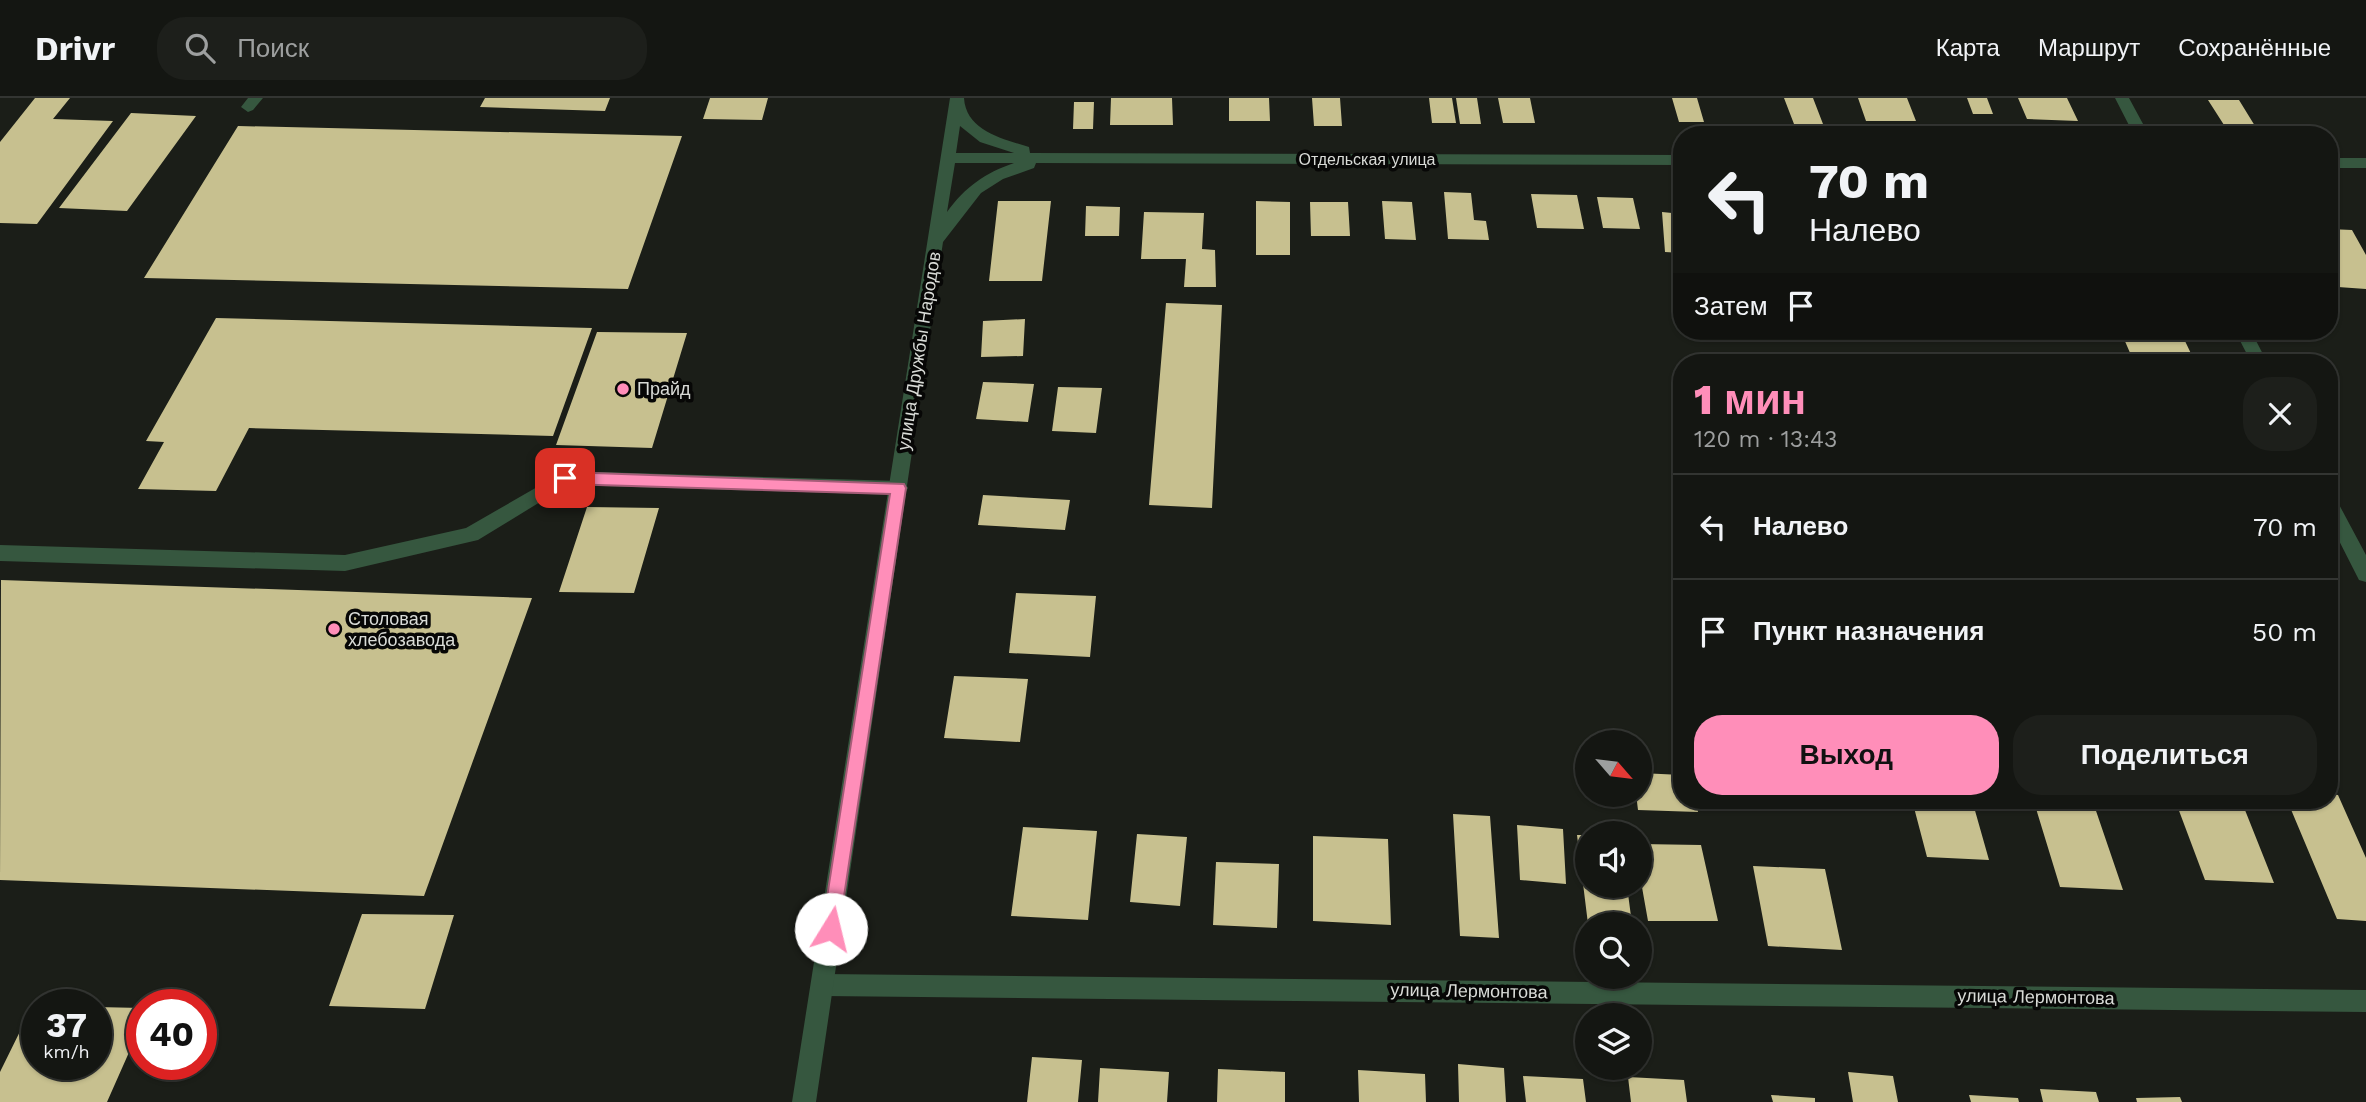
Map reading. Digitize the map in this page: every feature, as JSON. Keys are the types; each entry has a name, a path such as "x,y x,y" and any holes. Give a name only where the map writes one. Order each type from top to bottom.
{"street":[{"path":"2122,98 2137,126"},
{"name":"Отдельская улица","path":"957,100 967,125 985,138 1013,149 1052,157"},
{"name":"улица Дружбы Народов","path":"804,1102 957,100"},
{"name":"Отдельская улица","path":"936,244 960,205 979,184 1008,170 1052,157"},
{"name":"Отдельская улица","path":"949,158 1673,160"},
{"path":"2338,163 2366,163"},
{"path":"0,553 345,563 471,536 565,478 899,488"},
{"path":"2338,520 2366,574"},
{"name":"улица Лермонтова","path":"823,985 2366,1001"}],"building":[{"path":"35,98 70,98 53,119 113,121 37,224 0,223 0,142"},
{"path":"485,98 610,98 605,111 480,107"},
{"path":"710,98 768,98 762,120 703,119"},
{"path":"1111,98 1172,98 1173,125 1110,125"},
{"path":"1229,98 1269,98 1270,121 1229,121"},
{"path":"1312,98 1340,98 1342,126 1314,126"},
{"path":"1429,98 1452,98 1456,123 1432,123"},
{"path":"1456,98 1477,98 1481,124 1460,124"},
{"path":"1498,98 1530,98 1535,123 1503,123"},
{"path":"1672,98 1697,98 1704,122 1679,122"},
{"path":"1784,98 1813,98 1823,124 1794,124"},
{"path":"1858,98 1907,98 1916,121 1866,121"},
{"path":"1967,98 1987,98 1993,114 1973,114"},
{"path":"2018,98 2067,98 2078,121 2027,119"},
{"path":"2208,100 2239,100 2255,126 2224,125"},
{"path":"1074,102 1094,102 1093,129 1073,129"},
{"path":"131,113 196,116 127,211 59,208"},
{"path":"238,126 682,136 628,289 144,278"},
{"path":"1444,192 1471,193 1474,220 1486,221 1489,240 1448,239"},
{"path":"1531,194 1577,195 1584,229 1537,228"},
{"path":"1597,197 1633,198 1640,229 1603,228"},
{"path":"998,201 1051,201 1042,281 989,281"},
{"path":"1256,201 1290,202 1290,255 1256,255"},
{"path":"1382,201 1412,202 1416,240 1385,239"},
{"path":"1310,202 1348,202 1350,236 1311,236"},
{"path":"1086,206 1120,207 1119,236 1085,236"},
{"path":"1144,212 1204,213 1202,249 1215,250 1216,287 1184,287 1186,259 1141,259"},
{"path":"1662,212 1673,213 1673,252 1665,252"},
{"path":"2338,229 2352,230 2366,255 2366,289 2338,287"},
{"path":"1166,303 1222,305 1212,508 1149,505"},
{"path":"216,318 592,328 553,436 249,428 216,491 138,489 164,442 146,441"},
{"path":"1025,319 1023,356 981,357 983,321"},
{"name":"Прайд","path":"597,332 687,333 652,448 556,445"},
{"path":"2124,340 2185,341 2191,354 2131,354"},
{"path":"983,382 1034,384 1028,422 976,419"},
{"path":"1058,387 1102,388 1096,433 1052,431"},
{"path":"983,495 1070,500 1065,530 978,525"},
{"path":"587,507 659,508 634,593 559,592"},
{"path":"1,580 532,598 424,896 0,880"},
{"path":"1016,593 1096,596 1090,657 1009,653"},
{"path":"954,676 1028,679 1020,742 944,738"},
{"path":"1652,774 1673,775 1673,809 1698,809 1698,812 1638,810 1638,807 1652,807"},
{"path":"2338,795 2366,858 2366,921 2337,919 2291,809 2338,809"},
{"path":"1914,809 1975,809 1989,860 1927,857"},
{"path":"2036,809 2095,809 2123,890 2060,887"},
{"path":"2178,809 2245,809 2274,883 2205,880"},
{"path":"1453,814 1490,816 1499,938 1460,936"},
{"path":"1517,825 1563,829 1566,884 1520,880"},
{"path":"1023,827 1097,831 1088,920 1011,916"},
{"path":"1137,834 1187,837 1180,906 1130,902"},
{"path":"1313,836 1388,839 1391,925 1313,921"},
{"path":"1652,844 1701,845 1718,921 1652,921 1652,912 1646,912 1644,898 1652,898"},
{"path":"1216,862 1279,864 1277,928 1213,925"},
{"path":"1753,866 1825,869 1842,950 1768,946"},
{"path":"1585,898 1629,898 1630,912 1587,912"},
{"path":"362,914 454,915 425,1009 329,1006"},
{"path":"112,1007 126,1008 126,1059 107,1102 0,1102 0,1072 21,1029 21,1080 112,1080"},
{"path":"1032,1057 1082,1060 1078,1102 1027,1102"},
{"path":"1458,1064 1504,1068 1506,1102 1459,1102"},
{"path":"1100,1068 1169,1072 1167,1102 1098,1102"},
{"path":"1218,1069 1285,1072 1285,1102 1217,1102"},
{"path":"1358,1070 1425,1074 1426,1102 1359,1102"},
{"path":"1848,1072 1893,1076 1898,1102 1853,1102"},
{"path":"1523,1076 1583,1080 1586,1102 1526,1102"},
{"path":"1628,1080 1684,1080 1687,1102 1631,1102"},
{"path":"2040,1089 2096,1092 2099,1102 2043,1102"},
{"path":"1771,1095 1815,1098 1815,1102 1773,1102"},
{"path":"1969,1095 2018,1098 2019,1102 1971,1102"},
{"path":"2180,1097 2182,1102 2137,1102 2136,1098"}],"place":[{"name":"Прайд","path":"623,389"},
{"name":"Столовая хлебозавода","path":"334,629"}],"route":[{"path":"565,478 899,488 831,929"}]}
